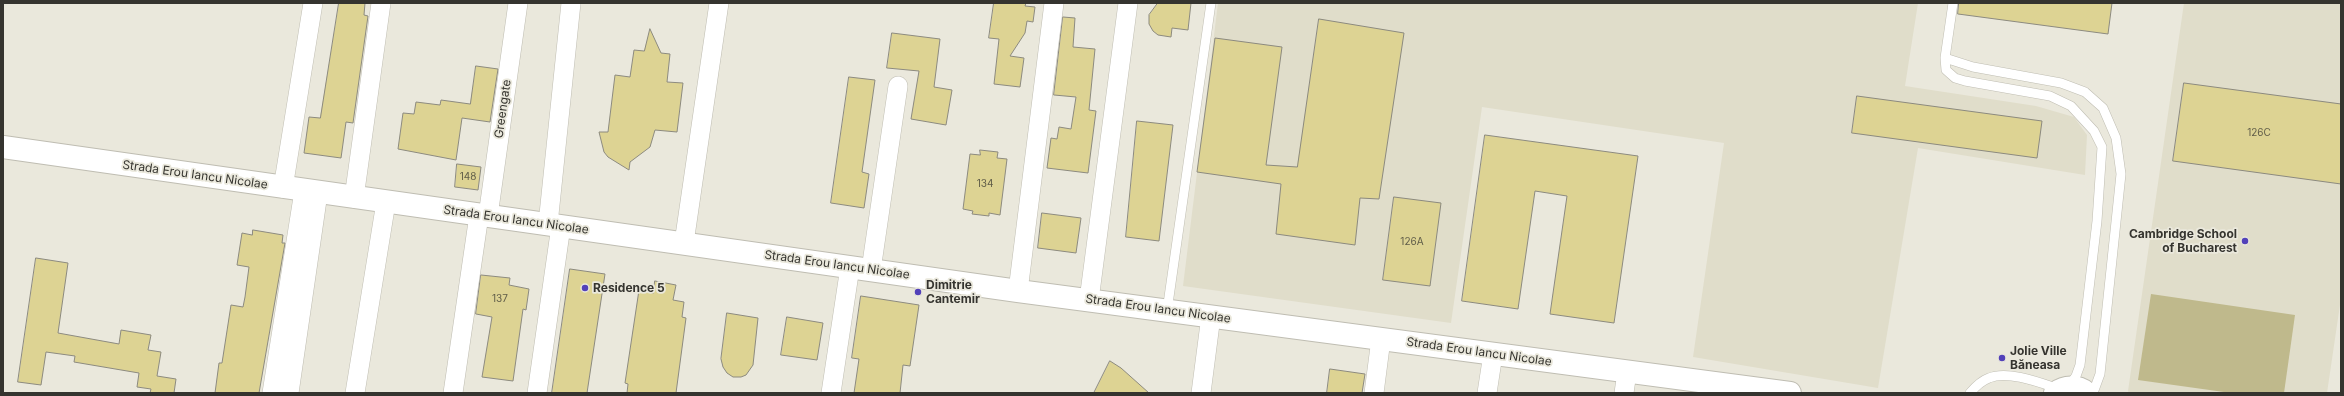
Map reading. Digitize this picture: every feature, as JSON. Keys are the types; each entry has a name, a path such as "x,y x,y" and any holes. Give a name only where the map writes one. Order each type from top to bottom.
{"street":[{"path":"283,188 313,3"},
{"path":"354,198 381,3"},
{"name":"Greengate","path":"453,393 484,215 518,3"},
{"path":"537,393 554,225 571,3"},
{"path":"684,243 719,3"},
{"path":"1018,291 1054,3"},
{"path":"1089,300 1128,3"},
{"path":"831,393 861,269 898,86"},
{"name":"Strada Erou Iancu Nicolae","path":"3,147 311,192 684,243 1018,291 1627,372 1684,386 1790,393"},
{"path":"272,393 311,192"},
{"path":"289,393 311,192"},
{"path":"355,393 386,202"},
{"path":"1201,393 1211,316"},
{"path":"1374,393 1381,339"},
{"path":"1487,393 1493,354"},
{"path":"1624,393 1627,372"}],"lane":[{"path":"1167,310 1211,3"},
{"path":"1953,3 1945,58 1946,70 1955,78 1965,82 2050,96 2071,106 2094,131 2102,147 2097,214 2080,365 2068,391 2037,381 2000,376 1989,377 1978,384 1970,393"},
{"path":"1945,58 1973,67 2061,82 2085,92 2103,108 2116,138 2121,174 2100,374 2093,393"}],"shaded area":[{"path":"1218,3 1918,3 1905,86 2036,106 2074,117 2087,135 2085,175 1918,148 1878,388 1693,357 1724,143 1482,107 1451,323 1183,286"},
{"name":"Cambridge School of Bucharest","path":"2184,3 2341,3 2341,298 2327,393 2129,393 2128,391"},
{"path":"2151,294 2295,315 2284,393 2231,393 2138,380"}],"building":[{"path":"339,3 365,3 364,15 368,16 353,123 346,122 341,158 304,153 309,117 320,118"},
{"path":"994,3 1026,3 1025,6 1035,7 1033,22 1027,21 1025,33 1010,56 1024,58 1020,87 994,84 999,39 989,38"},
{"path":"1158,3 1191,3 1188,30 1172,28 1171,37 1158,35 1153,31 1149,24 1149,15"},
{"path":"1959,3 2112,3 2108,34 1958,14"},
{"path":"1063,17 1075,18 1073,47 1095,49 1089,110 1096,111 1088,173 1047,168 1051,138 1057,139 1059,127 1071,129 1076,97 1054,95"},
{"path":"1319,19 1404,33 1379,199 1360,198 1355,245 1276,234 1281,184 1197,172 1215,38 1282,47 1266,165 1297,167"},
{"path":"650,29 661,53 670,54 667,82 683,83 677,132 655,130 650,147 630,162 629,170 608,157 604,152 599,132 608,132 615,75 630,77 634,50 644,51"},
{"path":"892,33 940,39 934,87 952,90 946,125 911,119 919,71 887,68"},
{"path":"476,66 498,69 490,122 462,118 456,160 398,149 403,113 414,114 416,102 440,105 441,100 470,104"},
{"path":"849,77 875,80 862,172 869,174 864,208 831,203"},
{"path":"2184,83 2341,104 2341,184 2173,161"},
{"path":"1857,96 2042,121 2037,158 1852,133"},
{"path":"1137,121 1173,125 1159,241 1126,237"},
{"path":"1485,135 1638,156 1614,323 1550,314 1567,196 1535,191 1518,309 1462,301"},
{"path":"980,150 998,152 997,158 1007,159 1000,215 989,213 989,216 972,214 973,211 963,209 970,154 980,155"},
{"path":"457,164 481,167 478,190 455,187"},
{"path":"1394,197 1441,203 1430,286 1383,280"},
{"path":"1042,213 1081,218 1076,253 1038,248"},
{"path":"253,230 283,235 282,243 285,243 259,393 215,393 219,363 222,363 231,305 243,307 245,297 249,267 237,265 242,233 252,235"},
{"path":"36,258 68,263 58,333 119,344 121,330 151,335 148,350 161,352 157,376 176,379 174,393 150,393 151,389 137,387 139,373 74,362 75,356 46,352 41,385 18,382"},
{"path":"570,269 605,274 587,393 552,393"},
{"path":"481,275 510,278 509,285 529,289 526,310 523,309 513,381 482,377 492,317 476,314"},
{"path":"655,281 676,285 673,300 684,302 682,317 686,318 676,393 627,393 628,384 625,383 639,290 653,293"},
{"path":"861,296 919,305 910,366 903,365 900,393 854,393 859,359 852,358"},
{"path":"727,313 758,318 753,365 746,375 741,377 733,377 727,373 723,367 721,359"},
{"path":"787,317 823,323 817,360 781,355"},
{"path":"1110,361 1121,368 1149,393 1094,393"},
{"path":"1330,369 1365,374 1362,393 1327,393"}],"place":[{"name":"Cambridge School of Bucharest","path":"2245,241"},
{"name":"Residence 5","path":"585,288"},
{"name":"Dimitrie Cantemir","path":"918,292"},
{"name":"Jolie Ville Băneasa","path":"2002,358"}]}
